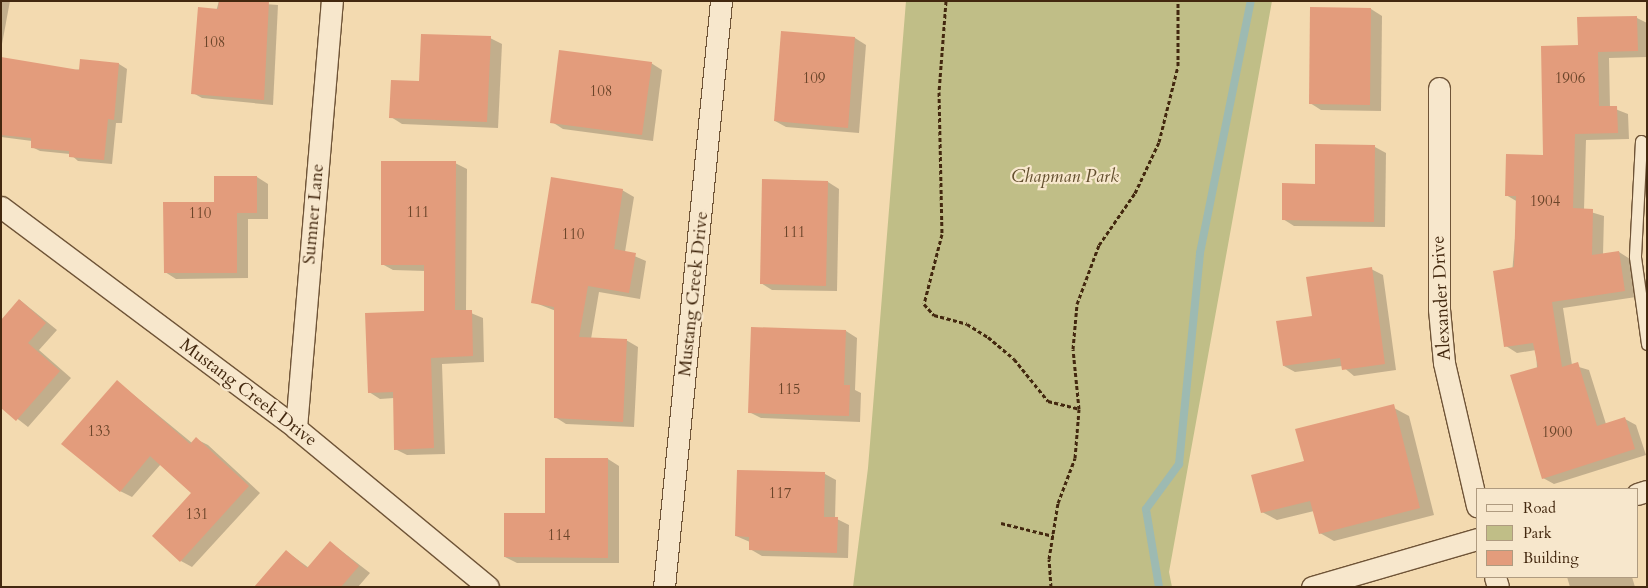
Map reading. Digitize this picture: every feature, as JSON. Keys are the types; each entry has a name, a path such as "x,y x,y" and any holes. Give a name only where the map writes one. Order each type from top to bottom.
{"street":[{"name":"Sumner Lane","path":"296,428 332,1"},
{"name":"Mustang Creek Drive","path":"664,587 721,1"},
{"name":"Alexander Drive","path":"1440,88 1439,309 1444,363 1476,502"},
{"name":"Mustang Creek Drive","path":"1,208 296,428 488,587"},
{"path":"1312,587 1476,539"}],"lane":[{"path":"1641,141 1635,257 1647,344"}],"path":[{"path":"946,1 939,92 942,234 924,304 934,315 967,324 988,337 1014,359 1048,401 1079,409"},
{"path":"1051,587 1053,536 1058,503 1074,458 1079,409 1073,349 1077,304 1100,245 1135,193 1159,142 1178,66 1178,1"},
{"path":"1002,523 1053,536"}],"green space":[{"name":"Chapman Park","path":"906,1 1272,1 1169,572 1172,587 853,587 868,468"}],"building":[{"path":"219,1 269,1 264,100 191,94 198,7 218,9"},
{"path":"1310,7 1371,8 1370,105 1309,104"},
{"path":"1637,16 1638,51 1598,52 1599,106 1617,106 1618,133 1575,134 1573,208 1593,209 1592,255 1619,251 1625,291 1552,302 1562,367 1578,362 1597,426 1625,417 1635,449 1542,479 1510,375 1538,367 1533,343 1504,347 1493,271 1514,267 1516,196 1505,196 1506,154 1543,155 1541,46 1578,45 1577,17"},
{"path":"781,31 855,37 848,128 774,121"},
{"path":"421,34 491,36 487,122 389,118 391,80 419,81"},
{"path":"559,50 652,62 642,135 550,123"},
{"path":"1,57 79,70 80,59 119,63 114,120 108,119 104,160 69,157 69,151 31,148 31,138 1,135"},
{"path":"1315,144 1375,145 1374,222 1282,220 1282,183 1315,184"},
{"path":"381,161 456,161 455,310 472,310 473,356 431,358 434,448 394,450 393,392 368,393 365,313 424,311 424,265 381,265"},
{"path":"214,176 257,176 257,213 237,213 237,273 164,273 163,202 214,202"},
{"path":"551,177 623,189 614,249 636,253 629,293 588,286 579,337 627,339 623,422 554,418 554,307 531,303"},
{"path":"762,179 828,181 826,286 760,284"},
{"path":"1372,267 1385,364 1342,370 1340,358 1283,366 1276,321 1312,316 1306,277"},
{"path":"19,299 46,323 28,343 60,371 16,421 1,408 1,320"},
{"path":"751,327 846,330 844,385 850,385 849,416 748,413"},
{"path":"117,380 190,444 196,437 249,486 180,562 152,536 191,493 150,456 120,492 61,444"},
{"path":"1394,404 1420,508 1319,534 1310,501 1261,513 1251,475 1304,461 1295,429"},
{"path":"545,458 608,458 608,558 504,557 504,513 545,513"},
{"path":"737,470 825,472 824,517 838,517 837,553 749,550 749,537 735,536"},
{"path":"330,541 359,566 341,587 254,587 286,550 307,568"}],"waterway":[{"path":"1159,587 1146,509 1179,464 1200,253 1251,1"}]}
